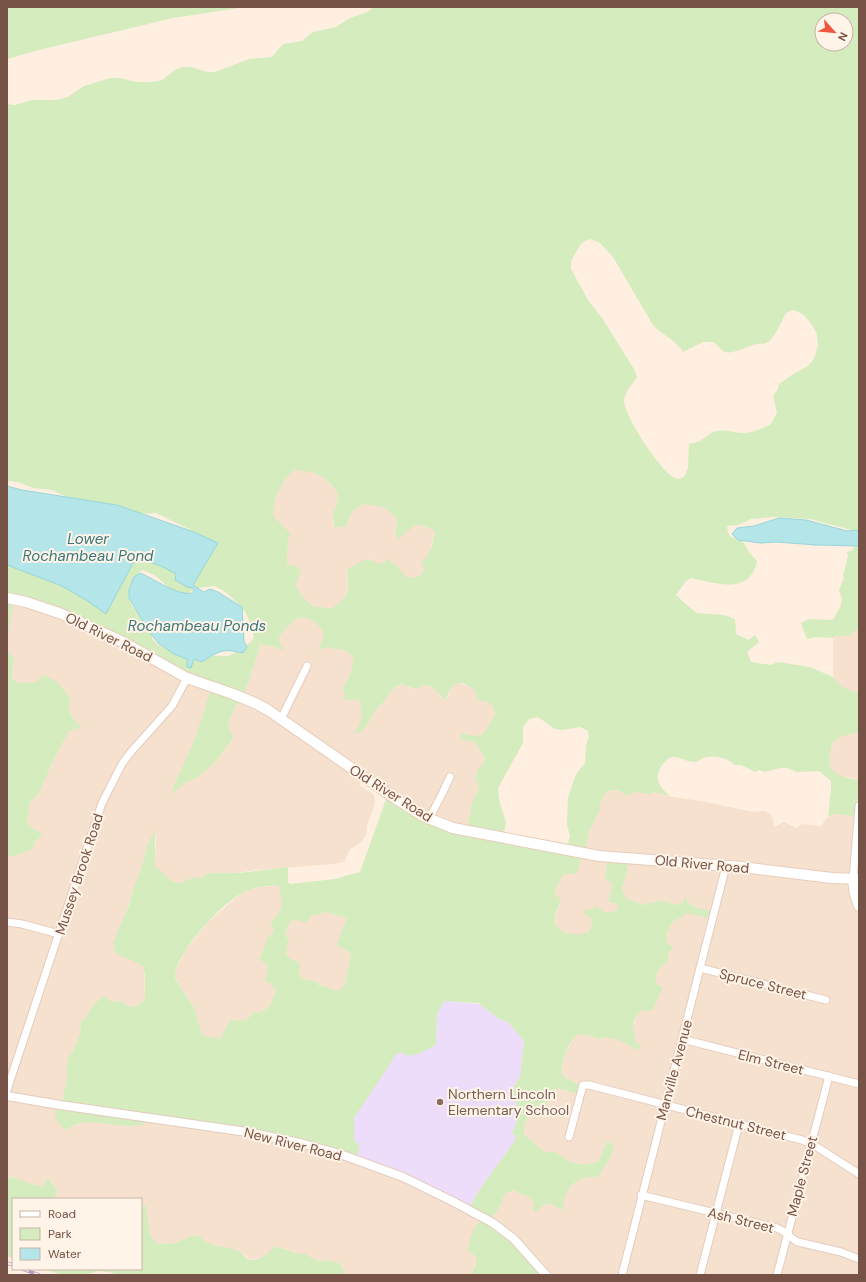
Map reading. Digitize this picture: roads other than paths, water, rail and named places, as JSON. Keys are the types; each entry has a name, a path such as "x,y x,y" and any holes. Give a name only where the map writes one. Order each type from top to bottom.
{"main road":[{"name":"Old River Road","path":"7,598 26,602 82,623 123,642 187,678 255,703 281,719 387,794 429,819 453,828 488,836 599,856 726,866 856,879"},
{"path":"856,879 855,894 859,906"}],"street":[{"path":"281,719 307,666"},
{"name":"Mussey Brook Road","path":"7,1090 102,803 122,764 172,706 187,678"},
{"path":"429,819 450,777"},
{"path":"856,879 859,806"},
{"name":"Manville Avenue","path":"622,1275 726,866"},
{"path":"7,922 22,924 59,934"},
{"name":"Spruce Street","path":"700,968 826,1000"},
{"name":"Elm Street","path":"682,1039 859,1084"},
{"name":"Maple Street","path":"777,1275 810,1143 829,1076"},
{"name":"Chestnut Street","path":"569,1137 583,1085 589,1085 810,1143 859,1174"},
{"name":"New River Road","path":"7,1096 247,1132 300,1143 340,1154 403,1177 461,1205 492,1223 514,1239 546,1275"},
{"path":"700,1275 740,1124"},
{"name":"Ash Street","path":"642,1195 777,1228 798,1242 841,1252 859,1259"}],"water":[{"name":"Lower Rochambeau Pond","path":"7,486 22,490 117,505 194,532 218,543 193,585 204,592 210,589 218,592 242,607 244,641 247,647 243,653 225,651 217,653 202,662 194,659 191,668 187,667 187,659 174,654 159,644 150,633 129,598 129,590 134,577 140,573 173,590 192,593 194,590 192,587 189,588 175,580 176,574 150,562 133,563 106,614 62,586 7,565"},
{"path":"779,518 806,520 847,531 859,530 859,546 776,542 761,543 738,540 732,534 737,528 754,526"}],"railway":[{"path":"7,1263 12,1265"},
{"path":"26,1270 39,1275"}],"place":[{"name":"Northern Lincoln Elementary School","path":"440,1102"}],"water label":[{"name":"Rochambeau Ponds","path":"197,626"}]}
